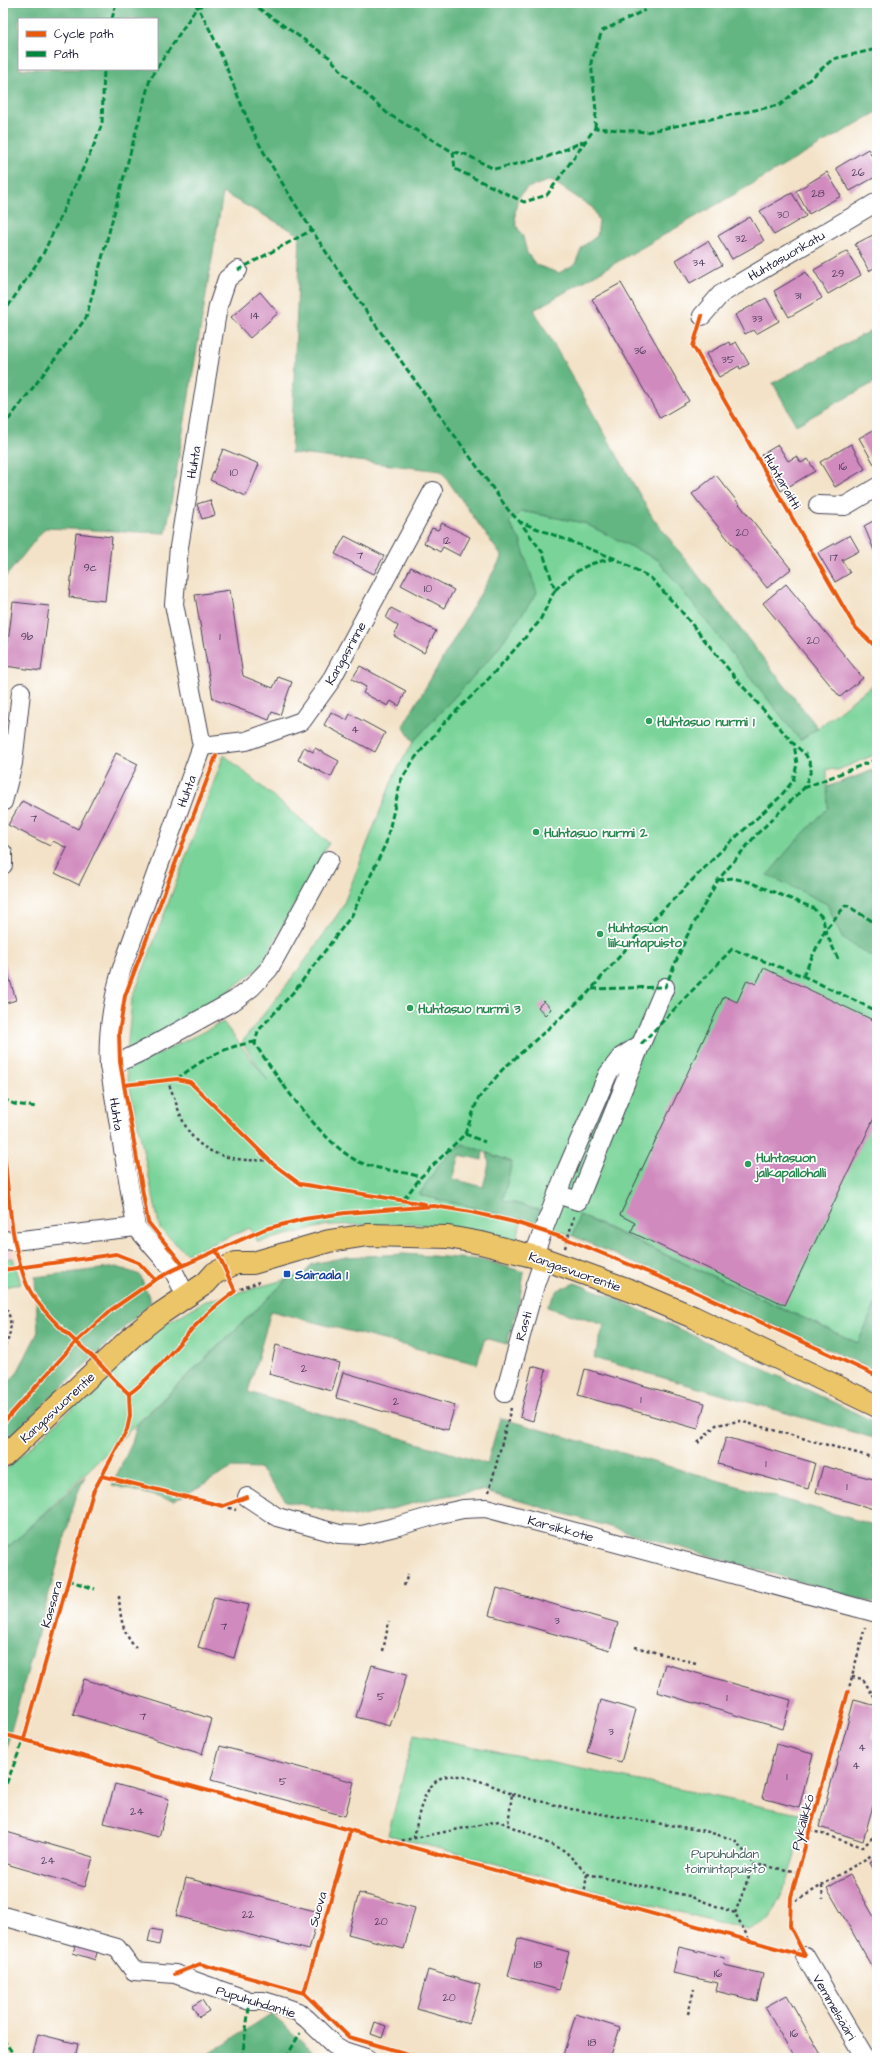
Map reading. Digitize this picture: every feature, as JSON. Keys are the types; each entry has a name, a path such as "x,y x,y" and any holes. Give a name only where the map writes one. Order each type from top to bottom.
{"main road":[{"name":"Kangasvuorentie","path":"3,1457 135,1334 206,1283 215,1273 236,1263 257,1272 329,1241 368,1235 448,1237 480,1243 539,1258 632,1291 686,1314 877,1406"},
{"path":"206,1283 221,1285 232,1289 241,1277 257,1272"}],"street":[{"name":"Huhtasuonkatu","path":"702,316 721,294 877,202"},
{"name":"Huhta","path":"136,1227 109,1065 108,1039 114,997 202,746 174,604 178,554 218,306 227,279 238,270"},
{"path":"818,505 845,506 877,487"},
{"name":"Kangasrinne","path":"202,746 246,741 302,721 330,682 433,491"},
{"path":"3,802 13,763 21,692"},
{"path":"3,853 3,865"},
{"path":"109,1065 120,1062 150,1047 235,1000 252,987 269,969 329,860"},
{"path":"557,1194 578,1202 665,987"},
{"name":"Rasti","path":"505,1393 535,1286 543,1231 557,1194 608,1074 622,1057 641,1044"},
{"path":"3,1240 13,1241 136,1227 173,1270 186,1296"},
{"name":"Karsikkotie","path":"245,1505 277,1517 339,1534 362,1535 440,1514 463,1509 486,1508 872,1621"},
{"name":"Pupuhuhdantie","path":"3,1916 117,1948 134,1971 175,1974 250,2001 264,2001 298,2012 334,2045 344,2051 366,2058"},
{"name":"Vemmelsääri","path":"805,1956 865,2058"}],"path":[{"path":"167,1080 186,1126 195,1142 214,1153 232,1158 246,1161 270,1160"},
{"path":"160,1081 172,1080"},
{"path":"264,1154 273,1164"},
{"path":"567,1239 578,1202"},
{"path":"543,1231 574,1242"},
{"path":"232,1289 257,1272"},
{"path":"3,1304 11,1316 8,1342 3,1348"},
{"path":"698,1443 716,1426 740,1420 875,1458"},
{"path":"488,1495 500,1453"},
{"path":"216,1504 224,1506 245,1505"},
{"path":"224,1506 245,1505"},
{"path":"404,1586 408,1574"},
{"path":"119,1596 121,1621 130,1642 136,1648"},
{"path":"383,1651 390,1621"},
{"path":"846,1700 852,1676 872,1621"},
{"path":"635,1647 696,1663"},
{"path":"852,1676 863,1679 877,1702"},
{"path":"414,1838 419,1811 429,1789 439,1779 451,1776 483,1781 512,1794 571,1809 705,1831 735,1840 754,1864 798,1872"},
{"path":"508,1825 512,1794"},
{"path":"390,1843 499,1821 565,1851 587,1874 689,1896 735,1913 750,1941"},
{"path":"810,1830 863,1847 877,1833"},
{"path":"383,1841 405,1847"},
{"path":"791,1904 877,1852"},
{"path":"735,1913 754,1864"},
{"path":"584,1896 587,1874"},
{"path":"822,1886 823,1899"},
{"path":"576,1894 591,1898"},
{"path":"790,1912 791,1897"},
{"path":"750,1941 756,1937"},
{"path":"742,1939 756,1942"},
{"path":"688,2014 694,1989"}],"shaded area":[{"path":"3,1190 13,1258 3,1259"}],"green space":[{"path":"3,3 877,3 877,112 534,310 653,518 818,728 800,740 658,560 584,523 521,511 509,523 520,540 537,593 494,654 413,742 403,726 502,557 441,471 291,453 300,235 223,193 166,533 45,528 3,580","holes":["551,180 593,208 599,221 597,236 582,247 575,264 559,273 536,265 527,253 523,237 516,225 515,212 518,198 527,188"]},
{"path":"877,327 877,381 796,425 773,383"},
{"name":"Huhtasuon liikuntapuisto","path":"520,511 584,523 658,559 800,740 818,728 877,681 877,754 838,770 827,769 827,787 877,769 877,1301 858,1343 580,1215 573,1236 536,1222 539,1210 502,1200 512,1162 463,1144 429,1180 419,1195 522,1218 516,1243 419,1224 328,1225 258,1242 250,1228 187,1254 160,1229 126,1070 223,1022 268,1081 242,1042 305,961 342,908 395,773 413,742 494,654 520,540 509,523"},
{"path":"224,755 329,843 260,967 205,1009 127,1051 132,1000"},
{"path":"877,769 877,960 842,938 827,904 768,875 792,845 828,808 827,787"},
{"path":"462,1144 483,1151 482,1160 460,1155 453,1179 483,1187 489,1164 487,1153 512,1162 503,1200 540,1210 536,1222 419,1195 439,1164"},
{"path":"579,1215 858,1343 877,1301 877,1371 573,1236"},
{"path":"404,1254 484,1260 524,1272 520,1298 507,1344 485,1338 477,1364 271,1311 248,1392 487,1464 500,1418 877,1526 877,1604 482,1490 439,1497 359,1517 286,1501 260,1469 232,1468 174,1501 112,1485 132,1443 137,1425 288,1279 305,1273 312,1264 346,1257"},
{"path":"13,1258 21,1284 3,1287 3,1259"},
{"path":"117,1267 140,1275 151,1302 3,1443 3,1388 17,1373 38,1332 35,1277"},
{"path":"288,1279 3,1552 3,1472 161,1327 203,1302"},
{"path":"575,1283 610,1296 877,1423 877,1439 594,1358 604,1325 547,1307 558,1290"},
{"path":"85,1476 76,1497 3,1759 3,1552"},
{"name":"Pupuhuhdan toimintapuisto","path":"414,1734 808,1816 783,1892 770,1918 748,1930 388,1835"},
{"path":"271,2014 321,2058 202,2058"}],"building":[{"path":"868,149 877,164 877,176 850,191 836,168"},
{"path":"827,172 841,196 809,214 796,191"},
{"path":"792,193 806,216 774,235 760,211"},
{"path":"750,217 764,241 732,259 718,236"},
{"path":"877,233 877,266 869,271 855,244"},
{"path":"708,241 722,265 690,283 676,260"},
{"path":"847,251 861,275 828,294 814,270"},
{"path":"806,272 822,298 789,317 774,291"},
{"path":"621,283 689,401 660,418 592,299"},
{"path":"260,292 278,313 250,338 231,317"},
{"path":"766,298 779,321 756,334 753,330 745,334 735,315"},
{"path":"729,342 730,345 736,342 749,364 740,369 739,366 719,377 706,354"},
{"path":"877,428 877,462 874,464 859,438"},
{"path":"851,444 865,469 835,487 820,462"},
{"path":"778,445 788,461 797,456 801,463 808,459 815,471 781,491 761,455"},
{"path":"223,449 259,464 246,496 210,480"},
{"path":"716,475 791,569 767,588 692,494"},
{"path":"210,500 215,515 202,519 197,504"},
{"path":"877,519 877,548 874,550 864,526"},
{"path":"442,523 470,537 460,556 443,547 440,552 424,543 432,528 438,530"},
{"path":"76,533 112,537 105,601 69,597"},
{"path":"850,535 859,551 842,560 850,573 835,582 818,553"},
{"path":"345,536 384,556 374,574 335,554"},
{"path":"411,567 454,590 444,608 401,585"},
{"path":"786,584 863,678 840,697 763,603"},
{"path":"230,590 243,676 273,688 278,677 292,682 280,715 272,712 269,720 213,699 195,595"},
{"path":"13,602 49,606 41,671 5,666"},
{"path":"391,608 436,631 424,653 394,636 398,626 386,618"},
{"path":"360,666 406,691 399,706 391,701 388,706 363,693 366,687 352,679"},
{"path":"331,712 347,720 350,714 385,733 375,752 324,725"},
{"path":"304,747 313,752 315,748 339,761 331,777 298,760"},
{"path":"116,753 138,764 79,885 55,873 67,848 53,841 50,846 8,825 22,801 78,829"},
{"path":"3,957 16,1000 3,1004"},
{"name":"Huhtasuon jalkapallohalli","path":"764,968 877,1022 877,1037 875,1042 877,1043 877,1112 785,1305 631,1232 635,1223 620,1215 724,996 737,1002 747,980 756,984"},
{"path":"544,1001 551,1009 545,1015 538,1007"},
{"path":"276,1345 340,1363 332,1391 269,1374"},
{"path":"532,1366 546,1370 533,1421 520,1417"},
{"path":"585,1369 705,1403 698,1429 578,1395"},
{"path":"343,1372 455,1405 448,1430 336,1398"},
{"path":"726,1437 815,1463 808,1489 718,1464"},
{"path":"823,1466 877,1480 877,1510 816,1492"},
{"path":"497,1588 618,1623 610,1650 489,1615"},
{"path":"214,1597 249,1605 234,1658 198,1647"},
{"path":"665,1664 791,1700 783,1729 657,1692"},
{"path":"372,1665 407,1674 390,1726 356,1717"},
{"path":"84,1679 212,1719 202,1754 73,1714"},
{"path":"601,1700 636,1710 621,1762 587,1752"},
{"path":"854,1700 877,1706 877,1720 872,1738 877,1739 877,1792 863,1841 819,1827"},
{"path":"776,1744 813,1754 799,1808 762,1798"},
{"path":"220,1746 354,1782 345,1816 211,1780"},
{"path":"115,1784 169,1799 159,1837 104,1823"},
{"path":"3,1831 93,1857 85,1887 3,1863"},
{"path":"877,1859 877,1875 870,1863"},
{"path":"850,1875 877,1922 877,1975 827,1888"},
{"path":"186,1878 319,1912 309,1950 176,1916"},
{"path":"359,1893 415,1908 404,1949 348,1934"},
{"path":"151,1929 162,1931 159,1945 148,1942"},
{"path":"518,1938 569,1952 559,1990 508,1976"},
{"path":"76,1943 98,1949 95,1960 73,1953"},
{"path":"679,1947 725,1958 724,1965 763,1974 757,2001 716,1991 718,1983 673,1973"},
{"path":"428,1970 480,1985 469,2024 417,2009"},
{"path":"787,1995 823,2058 794,2058 765,2007"},
{"path":"202,2000 209,2011 199,2017 192,2006"},
{"path":"576,2014 620,2028 610,2058 573,2058 563,2055"},
{"path":"375,2022 386,2026 382,2038 371,2034"},
{"path":"38,2034 78,2044 75,2058 32,2058"}],"marked path":[{"path":"112,18 116,3"},
{"path":"195,3 215,40 256,138 294,202 353,292 509,511 520,522 616,559 651,578 681,611 738,681 794,744 797,764 793,781 779,798 724,848 638,935 587,994 502,1070 478,1099 465,1134 421,1177 364,1164 334,1144 304,1112 255,1044 258,1031 296,989 352,915 386,843 401,780 415,758 445,722 483,685 539,622 555,590 543,553 520,522"},
{"path":"158,66 197,7 211,3"},
{"path":"251,3 329,57 344,74 388,114 453,152 455,169 524,202 547,195 595,128 646,132 780,105 833,59 877,49"},
{"path":"595,128 596,111 591,62 602,31 645,10"},
{"path":"3,314 43,254 94,145 102,124 104,70"},
{"path":"3,427 86,318 150,79 156,70"},
{"path":"453,152 465,154 494,169 547,157 585,141"},
{"path":"238,270 312,230"},
{"path":"555,590 575,572 582,568 595,563 614,559"},
{"path":"592,989 665,987 687,936 718,880 757,834 804,788 812,768 806,755 794,744"},
{"path":"804,788 877,759"},
{"path":"718,880 733,878 749,882 813,908 823,918 825,930 838,959"},
{"path":"803,976 825,930 846,905 877,924"},
{"path":"641,1044 732,949 803,976 877,1011"},
{"path":"177,1079 204,1060 223,1050 255,1042"},
{"path":"3,1099 14,1104 36,1107"},
{"path":"465,1134 485,1142"},
{"path":"404,1199 421,1177"},
{"path":"68,1580 95,1589"},
{"path":"3,1792 24,1739"},
{"path":"242,2058 250,2001"},
{"path":"286,2058 300,2033"},
{"path":"3,2039 16,2058"}],"cycle path":[{"name":"Huhtaraitti","path":"702,316 693,346 855,627 877,648"},
{"path":"183,1265 148,1222 120,1062 119,1033 125,996 216,756"},
{"path":"124,1085 177,1079 190,1082 273,1164 300,1184 425,1204"},
{"name":"Kassara","path":"3,1142 10,1214 16,1250 27,1285 32,1295 47,1314 93,1357 129,1394 130,1416 127,1430 93,1492 24,1739"},
{"path":"3,1423 75,1343 111,1310 153,1281 173,1270 265,1229 304,1219 345,1213 434,1206 471,1212 514,1222 567,1239 689,1289 877,1376"},
{"path":"129,1394 149,1377 206,1315 235,1291 216,1250"},
{"path":"3,1270 116,1254 139,1263 155,1280"},
{"path":"102,1476 223,1506 247,1497"},
{"name":"Pykälikkö","path":"805,1956 790,1926 791,1897 848,1692"},
{"path":"3,1734 805,1956"},
{"name":"Suova","path":"304,1993 350,1831"},
{"path":"175,1974 200,1964 304,1993 349,2037 422,2058"}],"place":[{"name":"Huhtasuo nurmi 1","path":"649,721"},
{"name":"Huhtasuo nurmi 2","path":"536,832"},
{"name":"Huhtasuon liikuntapuisto","path":"600,934"},
{"name":"Huhtasuo nurmi 3","path":"410,1008"},
{"name":"Huhtasuon jalkapallohalli","path":"748,1164"},
{"name":"Sairaala 1","path":"287,1274"}]}
